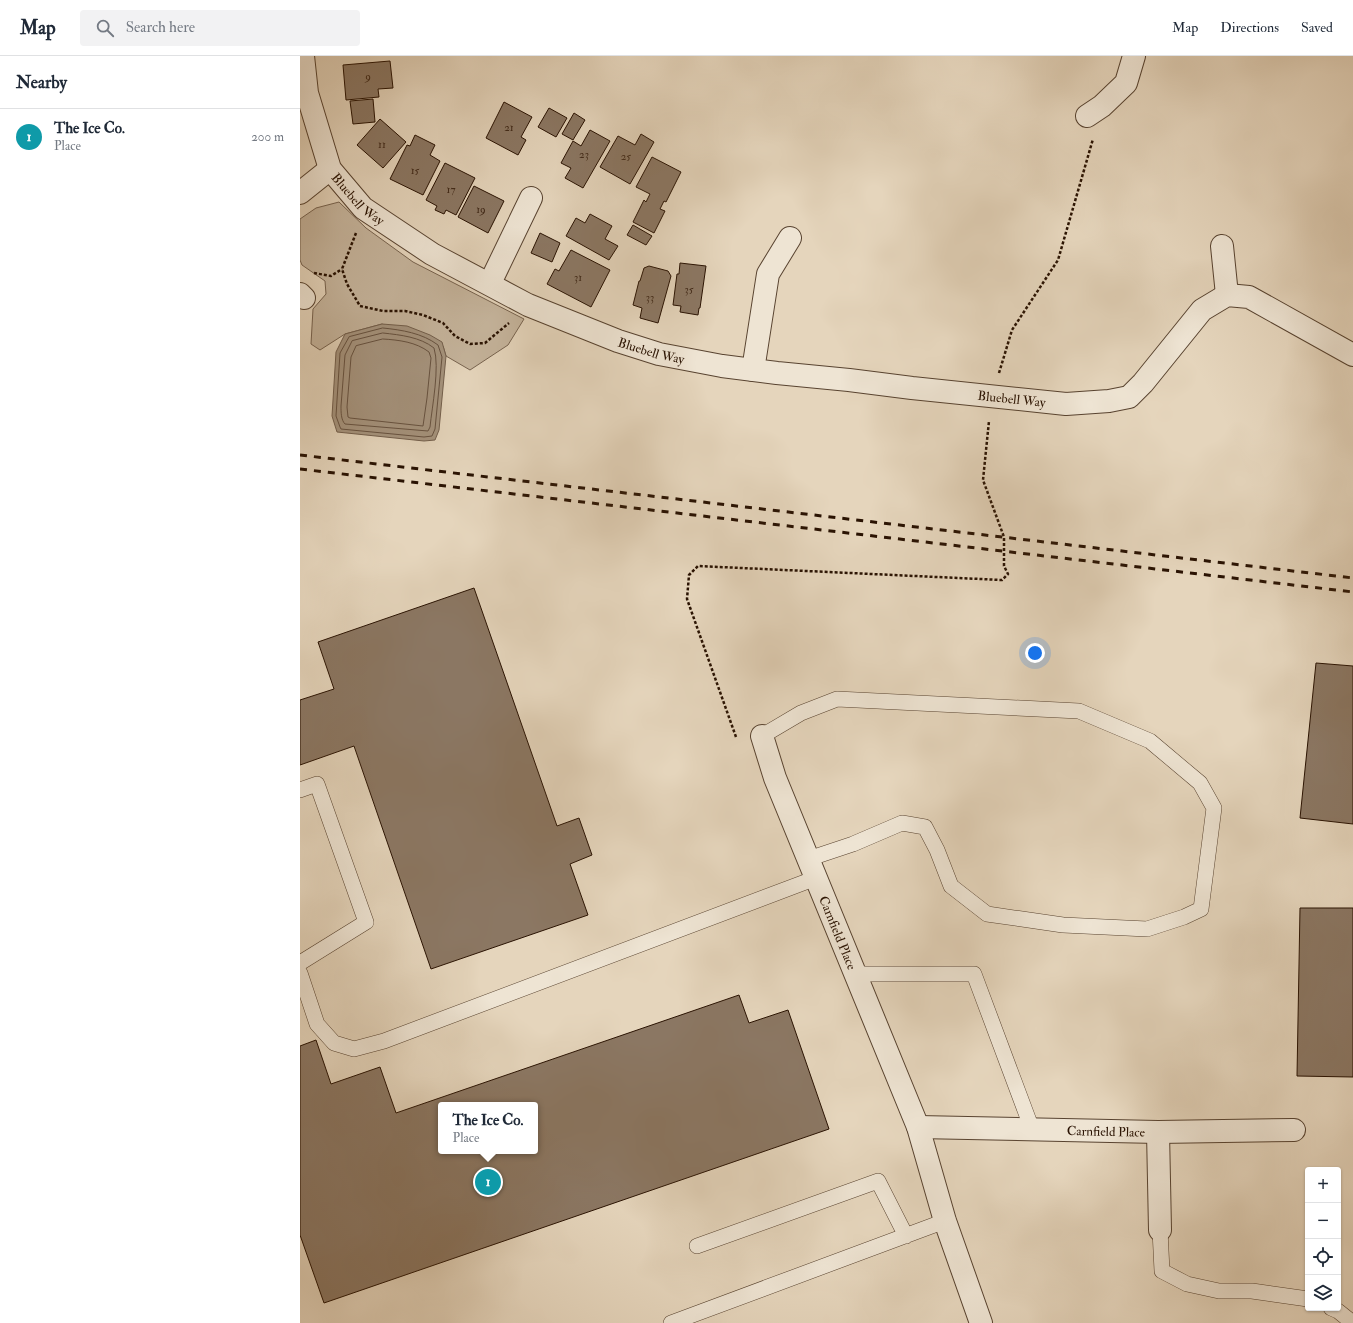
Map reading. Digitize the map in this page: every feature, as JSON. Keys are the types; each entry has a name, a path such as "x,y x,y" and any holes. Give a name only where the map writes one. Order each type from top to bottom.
{"street":[{"name":"Bluebell Way","path":"302,56 307,93 330,169 363,208 432,254 528,304 618,341 660,354 722,366 912,388 1066,404 1109,401 1128,397 1143,383 1202,310 1227,296"},
{"path":"1094,111 1126,83 1134,56"},
{"path":"300,193 330,169"},
{"path":"490,284 531,198"},
{"path":"753,370 768,274 790,238"},
{"path":"1222,246 1227,296 1249,297 1353,355"},
{"name":"Carnfield Place","path":"762,736 775,778 918,1127 945,1221 981,1323"},
{"name":"Carnfield Place","path":"918,1127 1158,1132 1294,1130"},
{"path":"1158,1132 1160,1230"}],"lane":[{"path":"300,973 317,1024 334,1044 354,1049 392,1039 812,869 859,841 902,823 925,827 937,850 951,886 987,914 1063,925 1147,929 1201,910 1214,808 1200,783 1150,741 1079,711 837,699 801,713 762,736"},
{"path":"300,790 317,784 366,922 300,963"},
{"path":"855,974 974,974 1032,1129"},
{"path":"697,1246 878,1181 906,1236"},
{"path":"671,1323 945,1221"},
{"path":"1160,1230 1162,1271 1187,1284 1219,1291 1252,1292 1305,1299"},
{"path":"1338,1311 1353,1322"}],"path":[{"path":"738,741 687,599 689,575 698,566 1002,580 1008,574 1004,566 1004,537 983,480 992,396 1012,330 1058,260 1094,111"},
{"path":"308,273 331,276 342,269 354,242 363,208"},
{"path":"342,269 360,306 383,311 405,311 422,315 444,323 455,336 470,344 485,343 528,304"}],"shaded area":[{"path":"339,202 366,228 413,262 524,319 508,345 470,370 446,356 443,346 382,324 345,334 320,350 311,344 313,309 326,294 325,281 302,265 300,260 300,219 316,208"}],"water":[{"path":"382,324 407,326 430,335 442,342 446,356 439,430 435,440 424,441 337,432 332,416 336,352 345,334"}],"building":[{"path":"390,61 393,88 378,89 379,97 346,100 343,65"},
{"path":"373,99 375,122 353,124 350,101"},
{"path":"504,102 532,117 521,137 526,140 518,155 486,138"},
{"path":"549,108 567,118 556,137 538,127"},
{"path":"574,113 585,120 573,140 562,134"},
{"path":"380,119 406,142 383,168 357,145"},
{"path":"590,130 610,141 583,188 565,178 571,168 561,163 573,141 581,146"},
{"path":"641,134 654,142 630,184 600,167 618,136 635,145"},
{"path":"415,135 435,145 430,155 440,161 423,195 390,179 407,145 410,146"},
{"path":"652,157 681,172 666,202 664,201 660,209 665,211 654,233 633,222 644,200 646,202 650,194 636,187"},
{"path":"445,163 475,178 456,215 446,210 444,214 435,210 437,206 426,200"},
{"path":"474,186 504,201 488,233 458,217"},
{"path":"590,214 612,226 605,239 618,246 609,260 566,236 576,218 585,223"},
{"path":"633,225 652,236 646,245 627,235"},
{"path":"540,233 560,243 552,262 531,253"},
{"path":"571,250 610,270 591,307 547,284 555,269 559,271"},
{"path":"680,263 706,266 698,315 680,312 681,306 673,305"},
{"path":"649,266 668,271 671,276 658,323 640,318 642,308 633,305 644,268"},
{"path":"474,588 557,826 579,818 592,855 570,864 588,915 431,969 354,746 300,765 300,700 334,689 318,642"},
{"path":"1316,663 1353,666 1353,824 1300,818"},
{"path":"1300,908 1353,908 1353,1077 1297,1076"},
{"path":"739,995 749,1023 788,1010 829,1129 324,1303 300,1235 300,1046 316,1040 331,1084 380,1067 396,1113"}],"railway":[{"path":"300,455 1353,578"},
{"path":"300,469 1353,592"}],"place":[{"name":"The Ice Co.","path":"488,1182"}]}
